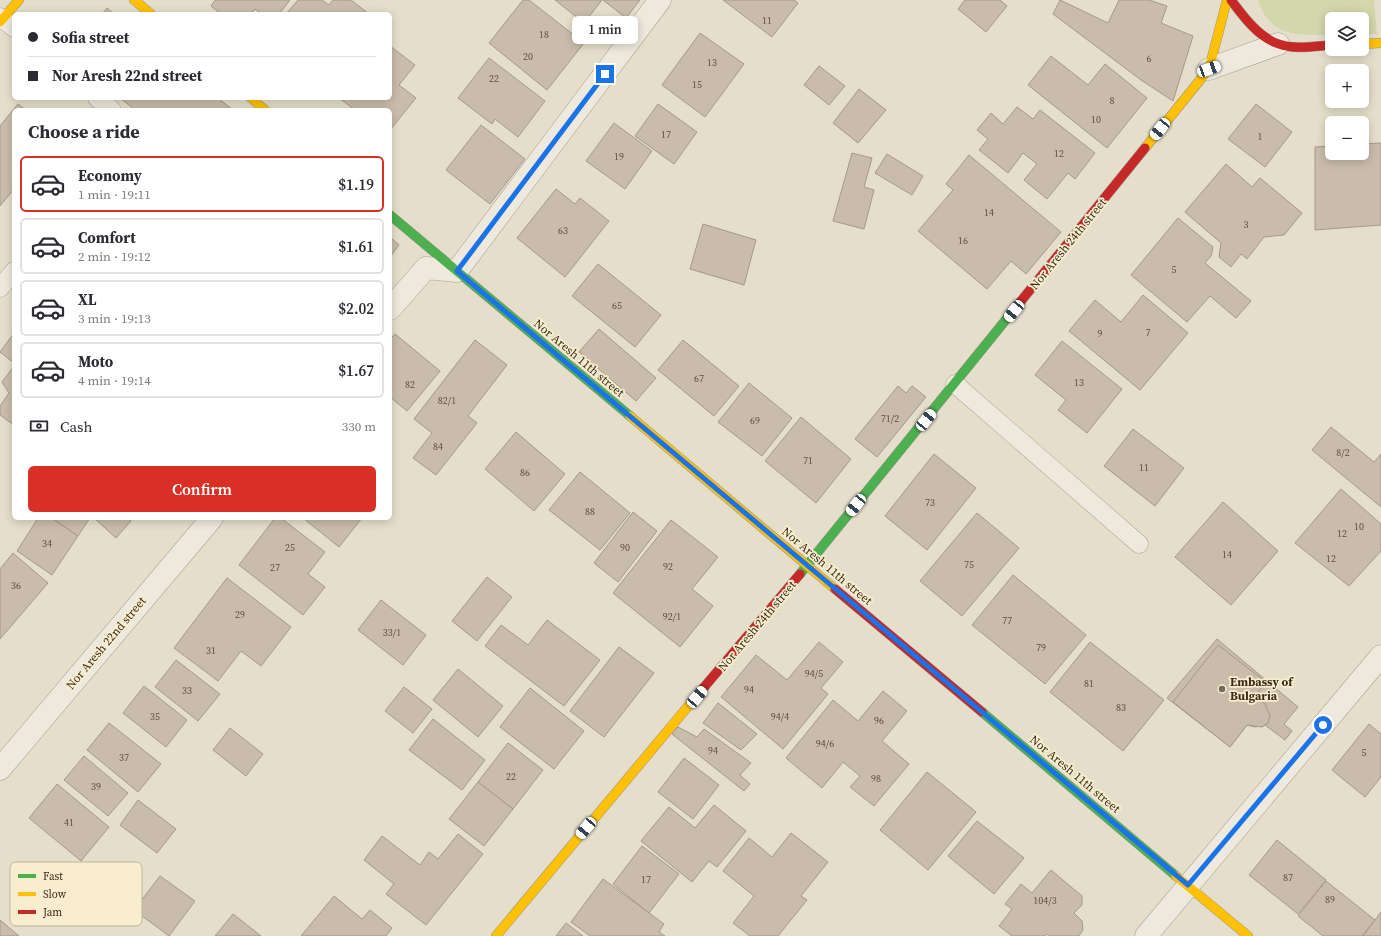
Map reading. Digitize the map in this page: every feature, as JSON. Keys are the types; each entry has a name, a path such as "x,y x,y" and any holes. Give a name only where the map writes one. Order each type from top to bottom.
{"street":[{"path":"4,21 19,0"},
{"path":"134,0 149,12"},
{"path":"392,307 426,268 457,271 660,0"},
{"name":"Nor Aresh 24th street","path":"496,936 807,565 1209,69 1227,0"},
{"path":"1231,0 1250,26 1278,44 1296,47 1325,45"},
{"path":"1369,44 1381,43"},
{"path":"1209,69 1278,44"},
{"path":"253,100 263,108"},
{"name":"Nor Aresh 11th street","path":"392,217 1248,936"},
{"name":"Nor Aresh 22nd street","path":"0,769 210,520"},
{"path":"1146,936 1381,656"}],"lane":[{"path":"100,100 110,108"},
{"path":"0,288 12,273"},
{"path":"955,384 1139,544"}],"green space":[{"path":"1258,0 1374,0 1377,34 1369,34 1369,12 1325,12 1325,35 1308,35 1287,32 1278,28 1270,22 1263,12"}],"building":[{"path":"215,0 290,0 281,12 259,12 255,9 253,12 218,12 211,6"},
{"path":"298,0 322,0 329,5 333,0 351,0 366,12 288,12"},
{"path":"523,0 529,0 584,43 547,90 489,43"},
{"path":"555,0 602,0 584,23"},
{"path":"603,0 640,0 626,18"},
{"path":"723,0 794,0 798,3 772,37"},
{"path":"965,0 1000,0 1007,6 986,32 958,9"},
{"path":"1060,0 1108,23 1119,0 1149,0 1167,6 1161,23 1193,36 1173,101 1141,80 1053,14"},
{"path":"107,8 112,12 104,12"},
{"path":"700,33 744,64 705,117 662,85"},
{"path":"392,48 415,65 399,85 416,98 392,128 392,108 352,108 342,100 392,100"},
{"path":"1051,56 1088,85 1105,64 1147,98 1107,148 1028,85"},
{"path":"489,58 545,101 518,137 495,119 492,124 458,98"},
{"path":"819,66 845,86 829,105 804,85"},
{"path":"859,89 886,110 858,143 833,123"},
{"path":"122,100 220,100 230,108 132,108"},
{"path":"18,104 23,108 15,108"},
{"path":"658,104 697,132 674,164 635,136"},
{"path":"1256,104 1292,132 1265,167 1228,139"},
{"path":"1017,107 1033,119 1040,110 1095,153 1075,179 1068,173 1047,199 1024,180 1037,164 1023,153 1008,173 979,150 988,139 977,130 991,113 1003,124"},
{"path":"12,111 12,191 0,206 0,126"},
{"path":"614,123 652,151 625,189 586,161"},
{"path":"481,125 525,159 490,204 446,170"},
{"path":"1381,143 1381,225 1315,230 1315,147 1325,146 1325,160 1369,160 1369,144"},
{"path":"852,153 872,158 864,187 874,190 864,229 833,221"},
{"path":"887,154 923,176 912,195 875,173"},
{"path":"969,155 1061,232 1026,274 1011,261 987,289 918,231 953,190 946,184"},
{"path":"1226,164 1252,187 1260,178 1302,213 1284,235 1264,237 1247,259 1241,254 1231,267 1219,257 1221,243 1185,212"},
{"path":"556,189 575,204 580,198 609,221 565,277 517,238"},
{"path":"1178,218 1213,247 1211,256 1205,263 1251,301 1236,318 1210,296 1187,322 1131,275"},
{"path":"703,224 756,240 744,285 690,269"},
{"path":"392,239 399,245 392,254"},
{"path":"598,264 661,315 635,347 572,296"},
{"path":"1143,295 1188,333 1140,390 1069,331 1095,300 1121,322"},
{"path":"599,329 656,378 636,401 579,352"},
{"path":"395,334 440,371 407,411 392,399 392,338"},
{"path":"12,336 12,361 0,352"},
{"path":"475,340 507,365 468,416 477,423 436,475 413,458 432,433 414,419"},
{"path":"683,340 739,386 714,416 658,370"},
{"path":"1062,341 1122,389 1087,433 1058,410 1066,400 1035,375"},
{"path":"12,369 12,424 0,415 0,406 9,393 2,382"},
{"path":"749,383 792,418 762,456 718,422"},
{"path":"898,386 906,393 912,386 926,397 877,457 855,439"},
{"path":"801,417 851,459 816,503 765,461"},
{"path":"1331,427 1374,462 1381,454 1381,507 1312,450"},
{"path":"1133,429 1184,468 1155,506 1104,466"},
{"path":"516,432 565,474 534,511 485,469"},
{"path":"934,454 976,488 927,550 885,516"},
{"path":"580,472 630,513 600,550 549,510"},
{"path":"1341,489 1381,524 1381,551 1349,586 1295,543"},
{"path":"1223,502 1278,551 1231,605 1175,557"},
{"path":"633,512 657,531 618,582 594,563"},
{"path":"977,513 1019,548 962,616 920,581"},
{"path":"37,520 55,520 78,536 52,575 17,551"},
{"path":"55,520 89,520 78,536"},
{"path":"96,520 131,521 116,538"},
{"path":"273,520 284,520 325,552 308,574 325,587 303,615 239,565"},
{"path":"305,520 360,520 339,547"},
{"path":"671,520 718,557 692,589 713,606 680,647 613,593"},
{"path":"13,553 48,583 0,639 0,569"},
{"path":"1013,575 1086,635 1045,684 972,625"},
{"path":"487,577 512,597 477,641 452,621"},
{"path":"227,578 291,627 261,666 241,651 218,681 174,648"},
{"path":"381,600 426,635 403,665 358,630"},
{"path":"547,620 600,660 564,706 485,646 501,625 528,645"},
{"name":"Embassy of Bulgaria","path":"1217,639 1298,707 1284,724 1292,731 1285,740 1265,725 1255,727 1247,725 1230,747 1167,698"},
{"path":"819,642 843,662 821,688 828,694 783,749 721,697 756,655 787,680"},
{"path":"1090,642 1164,700 1123,751 1050,692"},
{"name":"Embassy of Bulgaria","path":"1218,645 1266,682 1255,696 1265,704 1270,716 1268,723 1262,727 1247,725 1230,747 1173,702"},
{"path":"619,647 654,673 604,737 570,711"},
{"path":"176,660 220,694 198,721 155,687"},
{"path":"458,669 503,706 478,737 433,700"},
{"path":"144,686 187,720 166,747 123,713"},
{"path":"404,687 432,709 413,733 385,711"},
{"path":"530,688 584,731 554,769 500,727"},
{"path":"883,691 907,711 882,741 909,764 874,806 850,787 860,776 843,762 822,788 786,758 833,700 858,721"},
{"path":"718,703 757,734 741,750 703,723"},
{"path":"433,719 485,760 462,790 409,750"},
{"path":"109,723 161,764 138,792 87,750"},
{"path":"1369,724 1381,734 1381,777 1365,797 1332,770"},
{"path":"678,727 697,737 704,729 751,763 740,775 750,784 744,791 672,734"},
{"path":"230,728 263,754 246,776 213,750"},
{"path":"508,743 543,770 513,809 478,782"},
{"path":"84,756 128,793 108,816 64,780"},
{"path":"684,758 719,785 693,819 658,792"},
{"path":"927,772 976,812 928,870 880,830"},
{"path":"478,782 513,809 484,846 449,819"},
{"path":"57,784 109,827 81,861 29,818"},
{"path":"138,800 176,829 157,853 120,825"},
{"path":"714,805 746,831 717,867 709,861 692,882 641,841 669,807 695,828"},
{"path":"977,821 1024,858 994,894 948,856"},
{"path":"791,833 828,862 801,896 807,900 778,936 750,936 733,923 754,896 723,871 749,838 772,857"},
{"path":"458,834 483,854 426,925 386,894 394,884 364,860 382,836 420,865 429,852 438,859"},
{"path":"1277,840 1326,880 1298,914 1249,875"},
{"path":"642,846 679,874 649,913 613,884"},
{"path":"1051,870 1082,896 1082,905 1074,913 1082,921 1083,930 1079,936 1049,936 1047,934 1045,936 1012,936 999,926 1012,909 1005,904 1021,884 1032,893"},
{"path":"160,876 195,901 169,936 142,916 142,900"},
{"path":"603,879 664,924 659,932 665,936 590,936 571,922"},
{"path":"1326,881 1375,920 1362,936 1323,936 1298,916"},
{"path":"334,896 362,919 370,910 392,928 386,936 301,936"},
{"path":"1381,912 1381,936 1363,936"},
{"path":"233,914 261,936 215,936"},
{"path":"0,920 19,936 0,936"},
{"path":"566,923 583,936 556,936"}],"traffic: fast":[{"path":"392,217 630,416"},
{"path":"800,574 1017,306"},
{"path":"982,712 1176,876"}],"traffic: slow":[{"path":"0,22 19,0"},
{"path":"134,0 149,12"},
{"path":"1145,148 1209,69 1227,0"},
{"path":"1369,44 1381,43"},
{"path":"253,100 263,108"},
{"path":"630,416 835,589"},
{"path":"496,936 700,692"},
{"path":"1176,876 1248,936"}],"traffic: jam":[{"path":"1231,0 1252,26 1272,41 1292,47 1325,46"},
{"path":"1017,306 1145,148"},
{"path":"700,692 800,574"},
{"path":"835,589 982,712"}],"place":[{"name":"Embassy of Bulgaria","path":"1222,689"}],"route":[{"path":"605,74 457,271 1188,885 1323,725"}]}
